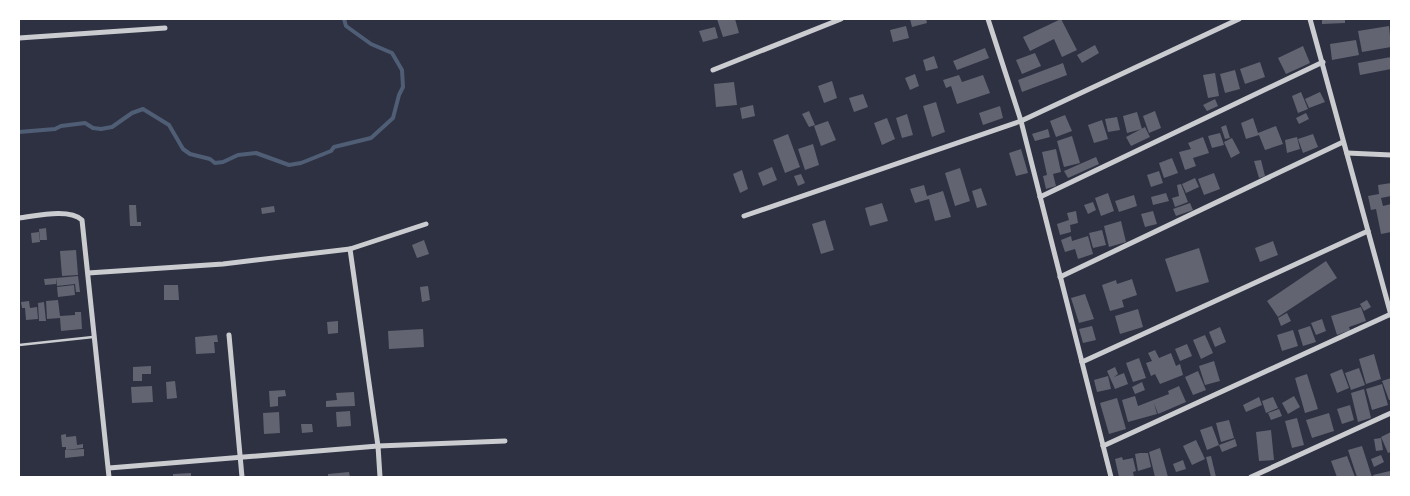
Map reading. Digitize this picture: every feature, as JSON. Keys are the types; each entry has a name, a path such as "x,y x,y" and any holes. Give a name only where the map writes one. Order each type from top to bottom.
{"street":[{"path":"713,70 841,19"},
{"path":"988,19 1021,121 1111,477"},
{"path":"744,216 1021,121 1240,19"},
{"path":"1103,446 1391,314 1310,19"},
{"path":"19,38 165,28"},
{"path":"1040,197 1323,62"},
{"path":"1060,277 1343,142"},
{"path":"1347,153 1391,155"},
{"path":"19,218 69,214 78,216 82,220 109,477"},
{"path":"88,273 223,264 350,249 426,224"},
{"path":"1082,362 1368,231"},
{"path":"350,249 378,446 380,477"},
{"path":"229,335 242,477"},
{"path":"1251,477 1391,413"},
{"path":"109,468 378,446 505,441"}],"lane":[{"path":"19,344 95,337"}],"building":[{"path":"717,19 735,19 739,33 723,37"},
{"path":"910,19 926,19 927,23 912,27"},
{"path":"1061,19 1077,50 1062,57 1054,39 1030,51 1023,37"},
{"path":"1322,19 1345,19 1345,23 1322,24"},
{"path":"906,26 909,38 893,42 890,30"},
{"path":"1389,26 1391,47 1362,52 1358,31"},
{"path":"715,27 718,38 703,42 699,31"},
{"path":"1356,40 1359,55 1332,60 1330,44"},
{"path":"1095,45 1099,53 1082,63 1077,55"},
{"path":"1303,46 1310,63 1286,74 1278,58"},
{"path":"985,48 989,58 957,70 953,61"},
{"path":"1035,53 1041,66 1022,74 1016,60"},
{"path":"934,56 938,68 926,71 923,60"},
{"path":"1391,57 1391,69 1360,75 1358,63"},
{"path":"1260,62 1265,77 1245,84 1240,69"},
{"path":"1063,63 1067,75 1022,92 1018,80"},
{"path":"1235,70 1240,89 1225,93 1220,74"},
{"path":"1215,73 1219,96 1208,98 1203,75"},
{"path":"915,74 919,86 910,90 905,78"},
{"path":"959,75 962,82 983,75 990,93 957,104 951,86 946,88 943,80"},
{"path":"832,81 837,98 824,103 818,86"},
{"path":"734,82 737,105 716,107 714,84"},
{"path":"1301,92 1308,109 1298,113 1292,96"},
{"path":"1320,92 1325,102 1309,108 1305,99"},
{"path":"863,94 868,107 854,112 849,98"},
{"path":"1215,99 1218,106 1207,111 1203,105"},
{"path":"936,102 945,132 932,137 923,106"},
{"path":"753,105 755,116 742,119 740,108"},
{"path":"1000,106 1003,118 983,125 979,113"},
{"path":"809,111 815,125 809,127 802,114"},
{"path":"1155,111 1161,128 1149,133 1143,116"},
{"path":"1137,112 1142,129 1127,133 1123,116"},
{"path":"1306,113 1309,119 1299,124 1296,118"},
{"path":"907,114 913,135 902,138 896,118"},
{"path":"1065,115 1072,131 1056,137 1050,121"},
{"path":"1117,117 1120,130 1108,132 1105,119"},
{"path":"887,118 895,139 882,145 874,123"},
{"path":"1253,118 1258,133 1276,126 1283,144 1265,150 1259,135 1246,139 1241,123"},
{"path":"1102,120 1108,139 1094,143 1088,125"},
{"path":"828,121 836,140 821,146 814,126"},
{"path":"1226,125 1230,138 1225,139 1221,127"},
{"path":"1145,127 1150,137 1131,146 1126,137"},
{"path":"1048,129 1050,137 1035,141 1032,134"},
{"path":"1220,133 1224,145 1212,148 1208,136"},
{"path":"788,134 800,167 785,173 773,140"},
{"path":"1313,134 1318,147 1303,153 1298,139"},
{"path":"1072,136 1080,163 1064,167 1057,141"},
{"path":"1203,137 1209,153 1193,158 1196,166 1185,170 1179,152 1191,149 1188,143"},
{"path":"1297,137 1300,149 1287,153 1285,140"},
{"path":"1232,138 1240,153 1231,158 1224,142"},
{"path":"813,144 819,165 805,170 798,149"},
{"path":"1021,149 1028,173 1016,176 1009,153"},
{"path":"1056,149 1061,172 1053,174 1056,186 1046,189 1043,176 1047,175 1042,152"},
{"path":"1096,157 1099,164 1068,178 1064,171"},
{"path":"1172,158 1178,173 1164,178 1159,163"},
{"path":"1261,160 1265,176 1259,178 1254,161"},
{"path":"772,167 777,180 763,186 758,173"},
{"path":"960,168 970,201 955,206 945,173"},
{"path":"742,170 748,189 740,193 733,174"},
{"path":"1159,171 1163,183 1151,187 1147,175"},
{"path":"1214,173 1220,189 1204,195 1198,179"},
{"path":"801,174 805,183 798,186 794,176"},
{"path":"1195,178 1199,187 1186,193 1182,184"},
{"path":"1391,183 1391,196 1381,198 1383,206 1391,204 1391,232 1381,234 1376,209 1371,210 1368,196 1379,194 1378,185"},
{"path":"1181,184 1188,202 1175,207 1172,198 1179,196 1177,185"},
{"path":"924,185 927,196 943,191 951,217 935,221 929,199 915,203 910,189"},
{"path":"981,188 987,205 977,208 972,191"},
{"path":"1108,193 1114,211 1101,216 1095,198"},
{"path":"1166,193 1169,201 1153,205 1151,197"},
{"path":"1134,195 1137,206 1119,212 1115,201"},
{"path":"1093,202 1096,210 1088,214 1084,205"},
{"path":"882,203 888,221 870,226 865,208"},
{"path":"1190,203 1193,210 1176,216 1173,209"},
{"path":"129,205 136,205 137,222 141,222 141,226 130,226"},
{"path":"274,206 275,212 262,214 261,208"},
{"path":"1076,211 1078,223 1070,225 1071,232 1060,235 1057,224 1069,220 1067,213"},
{"path":"1153,211 1157,224 1145,227 1141,214"},
{"path":"825,220 834,250 821,254 812,224"},
{"path":"1121,221 1126,242 1109,247 1104,226"},
{"path":"46,228 47,240 40,240 39,229"},
{"path":"1102,230 1106,245 1093,248 1089,233"},
{"path":"39,232 40,242 32,243 31,233"},
{"path":"1071,236 1072,241 1088,236 1093,254 1078,259 1075,249 1065,252 1061,240"},
{"path":"424,240 429,254 417,258 412,245"},
{"path":"1273,241 1278,255 1260,262 1255,248"},
{"path":"1199,248 1209,282 1176,292 1165,259"},
{"path":"76,250 78,275 62,276 60,251"},
{"path":"1326,261 1337,278 1278,317 1267,301"},
{"path":"78,276 80,292 76,292 75,284 57,286 56,278"},
{"path":"56,278 56,284 45,285 44,279"},
{"path":"1132,279 1137,295 1122,300 1124,307 1110,311 1102,285 1116,280 1117,284"},
{"path":"74,285 75,295 58,297 57,287"},
{"path":"164,285 178,285 179,300 164,300"},
{"path":"428,286 430,300 422,302 420,287"},
{"path":"1085,294 1094,319 1079,323 1071,298"},
{"path":"58,300 60,316 75,315 75,312 81,312 82,329 61,331 60,318 47,319 46,301"},
{"path":"1367,300 1371,307 1364,311 1360,304"},
{"path":"29,301 30,308 37,307 38,319 26,320 25,308 22,308 21,302"},
{"path":"44,302 46,321 39,321 38,303"},
{"path":"1361,307 1366,321 1349,327 1350,330 1337,335 1331,316"},
{"path":"1138,309 1143,327 1120,334 1115,316"},
{"path":"1287,313 1291,321 1281,326 1278,318"},
{"path":"1322,319 1326,331 1316,335 1311,323"},
{"path":"338,321 338,333 328,334 327,322"},
{"path":"1092,326 1096,340 1083,343 1079,329"},
{"path":"1310,326 1316,342 1303,346 1298,330"},
{"path":"1220,327 1226,342 1215,347 1209,332"},
{"path":"423,329 424,347 389,349 388,331"},
{"path":"1293,330 1298,346 1282,351 1277,335"},
{"path":"217,335 218,342 214,342 215,353 196,354 195,337"},
{"path":"1205,335 1213,353 1201,359 1193,340"},
{"path":"1187,344 1192,356 1180,361 1175,349"},
{"path":"1155,350 1159,358 1171,353 1176,366 1180,364 1183,375 1160,384 1155,374 1151,376 1146,363 1152,361 1148,353"},
{"path":"1374,354 1381,379 1366,384 1359,359"},
{"path":"1139,358 1146,378 1133,382 1126,363"},
{"path":"1214,361 1220,381 1205,385 1199,366"},
{"path":"151,366 151,374 142,374 142,381 133,381 133,367"},
{"path":"1115,367 1118,374 1114,377 1124,373 1128,384 1115,389 1107,371"},
{"path":"1359,368 1365,385 1351,390 1345,373"},
{"path":"1342,369 1349,388 1337,393 1330,374"},
{"path":"1198,371 1206,390 1193,395 1185,377"},
{"path":"1307,374 1318,409 1305,413 1295,378"},
{"path":"1108,376 1111,389 1097,392 1094,380"},
{"path":"1391,378 1391,400 1389,400 1382,381"},
{"path":"175,381 177,398 167,399 166,382"},
{"path":"1142,382 1145,390 1135,394 1132,387"},
{"path":"1382,384 1388,405 1372,410 1366,389"},
{"path":"152,386 153,402 132,403 131,387"},
{"path":"1179,386 1186,402 1158,414 1154,403 1157,414 1128,422 1122,400 1135,396 1138,406 1169,394 1168,391"},
{"path":"1364,389 1371,418 1358,422 1351,393"},
{"path":"285,390 286,396 278,397 278,406 270,407 269,391"},
{"path":"354,392 355,406 326,407 326,401 337,400 336,393"},
{"path":"1294,396 1300,407 1288,414 1282,403"},
{"path":"1259,397 1262,405 1246,412 1243,405"},
{"path":"1273,397 1278,408 1266,413 1262,401"},
{"path":"1117,398 1126,429 1109,434 1100,403"},
{"path":"1350,405 1354,420 1342,424 1337,409"},
{"path":"1279,409 1282,416 1271,420 1268,413"},
{"path":"350,411 351,426 337,427 336,412"},
{"path":"279,412 280,433 264,434 263,413"},
{"path":"1329,413 1334,431 1312,438 1306,420"},
{"path":"1297,418 1304,445 1292,448 1285,421"},
{"path":"1229,420 1234,438 1221,442 1216,423"},
{"path":"301,424 312,424 313,432 302,433"},
{"path":"1212,426 1219,445 1207,450 1200,430"},
{"path":"1271,430 1274,460 1259,461 1256,432"},
{"path":"1391,432 1391,452 1388,453 1381,437"},
{"path":"66,434 66,437 76,436 77,445 83,444 83,448 66,450 66,447 62,447 61,435"},
{"path":"1381,438 1383,450 1376,451 1374,439"},
{"path":"1235,439 1237,446 1222,452 1219,445"},
{"path":"1196,440 1205,459 1192,465 1183,446"},
{"path":"1362,446 1372,477 1357,477 1348,450"},
{"path":"1160,448 1168,477 1155,477 1149,452"},
{"path":"84,449 84,456 65,458 65,450"},
{"path":"1148,453 1151,467 1138,471 1135,454"},
{"path":"1381,455 1384,462 1374,467 1371,459"},
{"path":"1211,456 1216,477 1211,477 1206,457"},
{"path":"1347,456 1355,477 1337,477 1331,461"},
{"path":"1122,457 1123,460 1133,458 1136,471 1133,472 1134,477 1119,477 1115,459"},
{"path":"1183,460 1186,469 1176,472 1173,464"},
{"path":"1390,471 1391,477 1374,477 1373,475"},
{"path":"349,472 350,477 328,477 328,474"},
{"path":"191,473 191,477 173,477 173,474"}],"waterway":[{"path":"19,132 55,129 61,126 85,123 93,128 112,127 132,113 143,109 169,125 183,149 190,154 210,159 215,163 223,162 238,155 256,153 289,165 301,163 331,151 334,147 371,138 393,118 403,87 402,70 392,53 371,44 346,26 344,19"}]}
